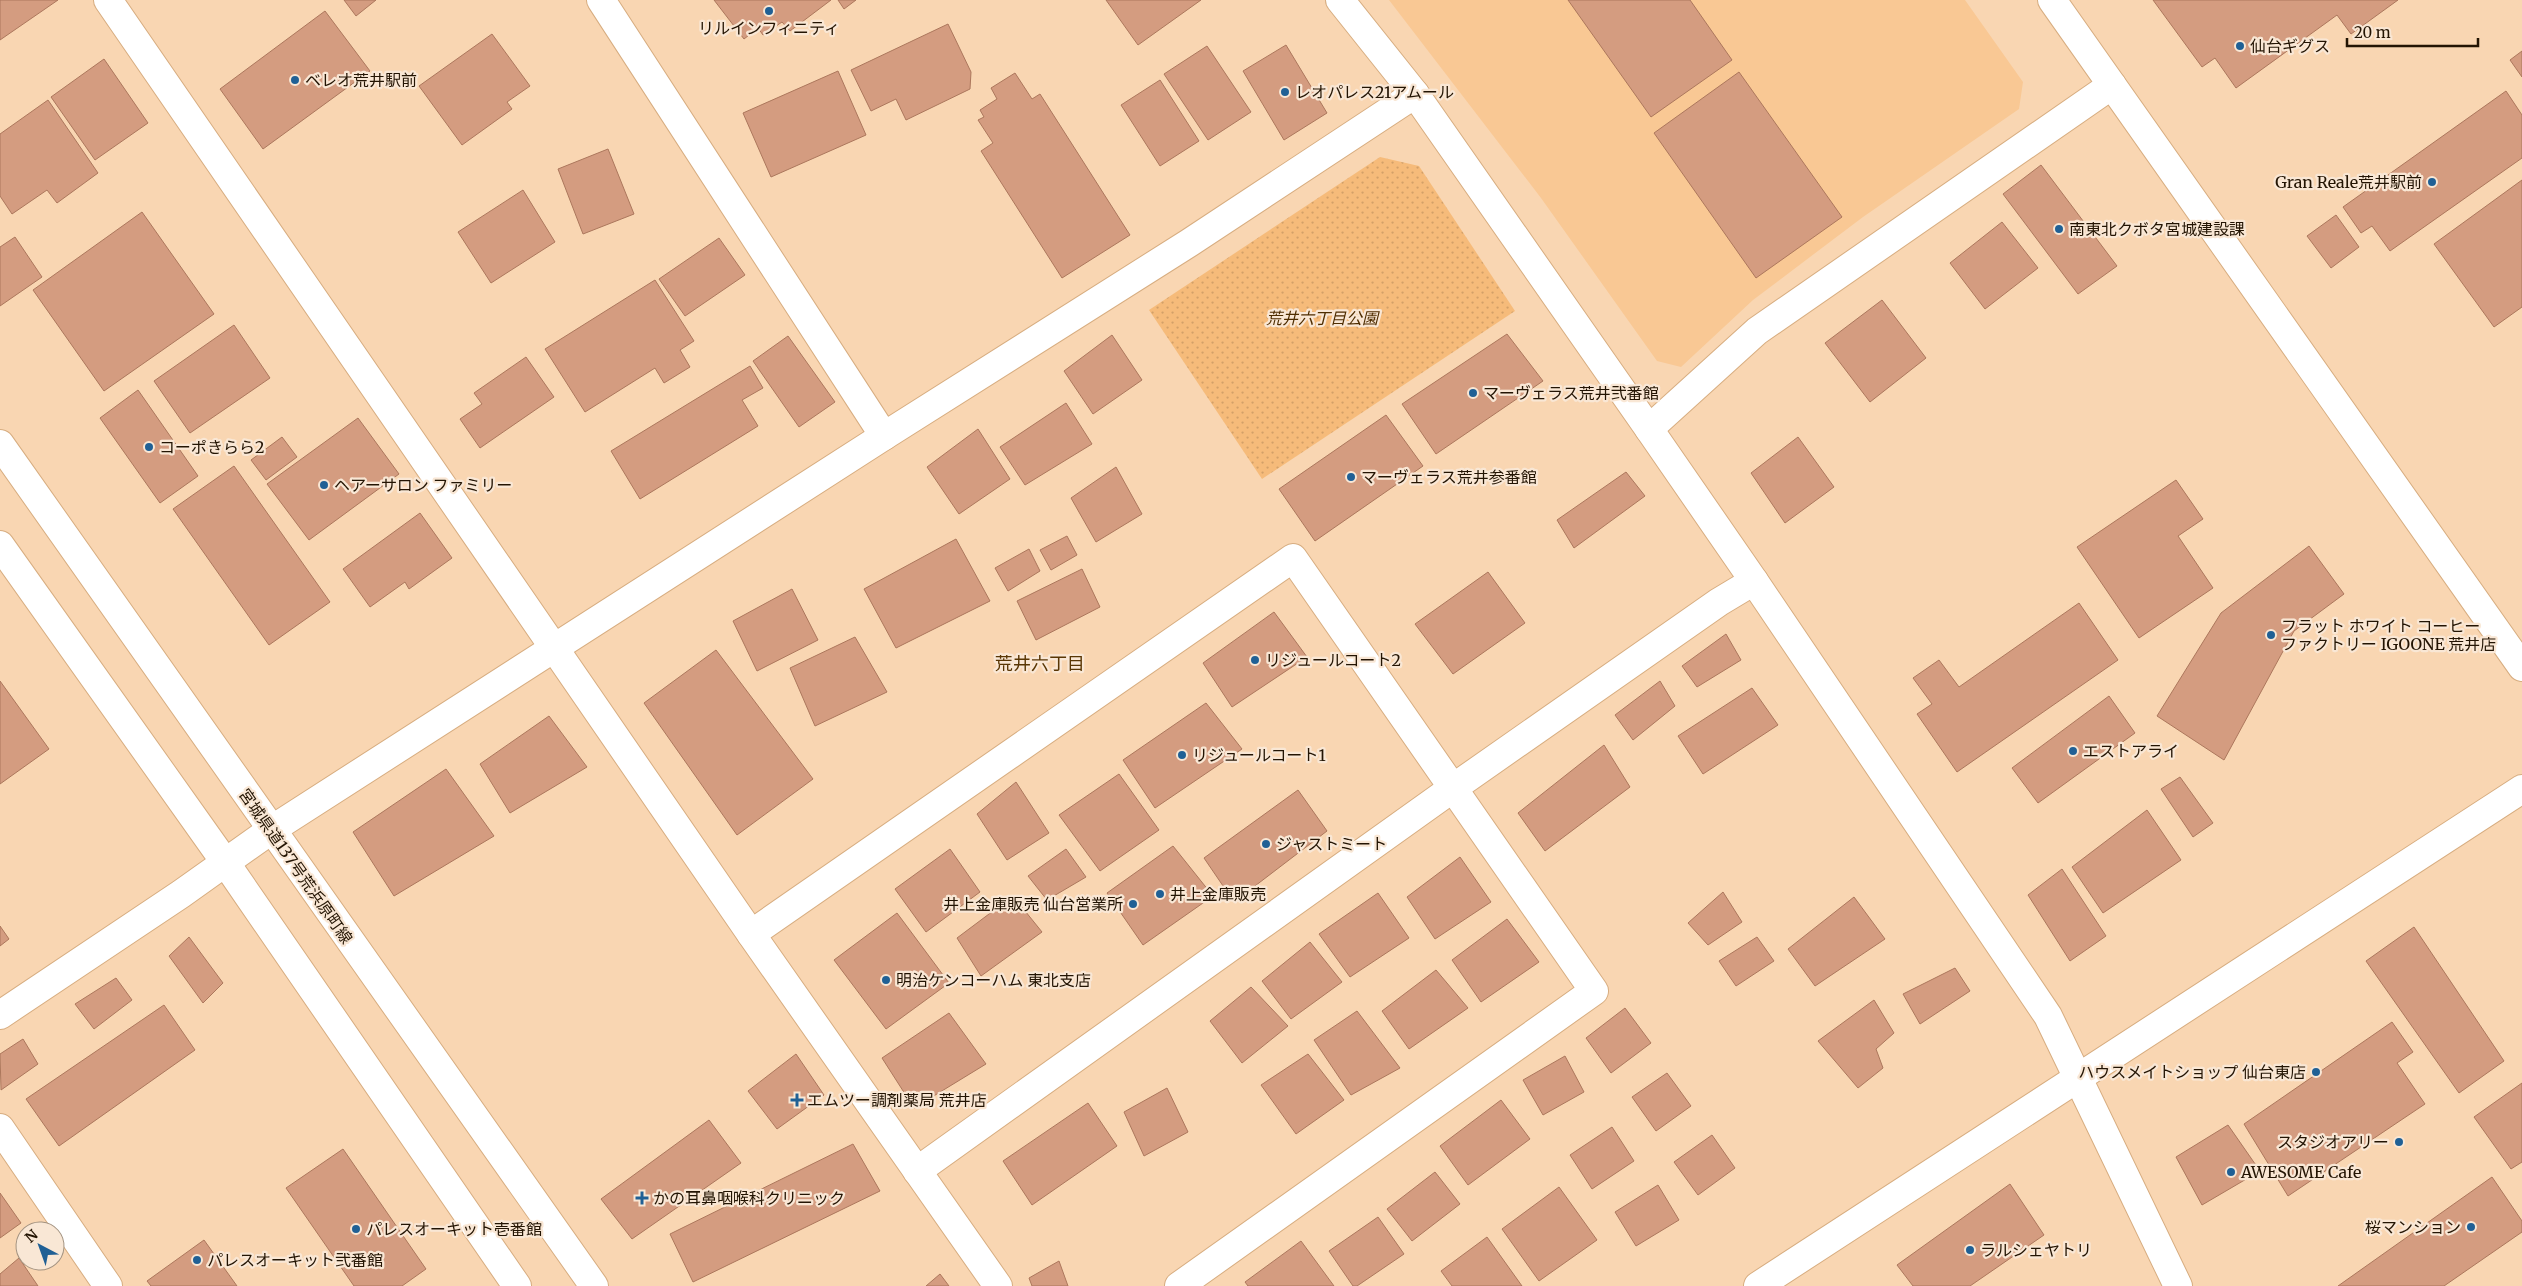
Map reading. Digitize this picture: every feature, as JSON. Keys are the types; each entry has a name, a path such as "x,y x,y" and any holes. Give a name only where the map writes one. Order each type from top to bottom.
{"street":[{"path":"108,0 751,934 998,1286"},
{"path":"601,0 884,436"},
{"path":"1340,0 1415,94 1649,429 2048,1016 2076,1078 2178,1286"},
{"path":"2052,0 2522,667"},
{"path":"1649,429 1757,331 2112,85"},
{"path":"0,1015 271,830 884,436 1189,243 1415,94"},
{"name":"宮城県道137号荒浜原町線","path":"0,444 594,1286"},
{"path":"0,545 225,862 517,1286"},
{"path":"751,934 1293,558 1594,991 1179,1286"},
{"path":"917,1171 1453,788 1719,602 1754,581"},
{"path":"1758,1286 2522,789"},
{"path":"0,1128 108,1286"}],"shaded area":[{"path":"1389,0 1965,0 2023,82 2019,109 1863,217 1753,300 1681,367 1657,361 1541,198"}],"green space":[{"name":"荒井六丁目公園","path":"1380,157 1419,166 1515,311 1262,479 1149,310"}],"building":[{"path":"0,0 58,0 0,40"},
{"path":"344,0 376,0 356,16"},
{"name":"リルインフィニティ","path":"714,0 831,0 790,31 782,22 763,35 758,28 744,39"},
{"name":"リルインフィニティ","path":"838,0 856,0 844,9"},
{"path":"1106,0 1201,0 1138,45"},
{"path":"1568,0 1690,0 1732,60 1651,117"},
{"name":"仙台ギグス","path":"2153,0 2398,0 2351,34 2337,15 2236,88 2215,58 2202,67"},
{"name":"ベレオ荒井駅前","path":"325,11 370,71 263,149 220,89"},
{"path":"948,24 971,72 970,89 906,120 896,99 871,111 851,70"},
{"path":"492,34 530,86 507,102 512,109 462,145 419,86"},
{"name":"レオパレス21アムール","path":"1286,45 1327,113 1284,140 1243,71"},
{"path":"1207,46 1251,112 1208,140 1164,74"},
{"path":"2522,51 2522,77 2510,60"},
{"path":"104,59 148,123 95,160 51,97"},
{"path":"838,71 866,135 771,177 743,113"},
{"path":"1739,72 1842,217 1756,278 1654,133"},
{"path":"1015,73 1032,99 1040,94 1130,235 1062,278 981,151 993,143 978,120 984,117 980,110 997,99 991,88"},
{"path":"1160,80 1199,141 1160,166 1121,105"},
{"name":"Gran Reale荒井駅前","path":"2506,91 2522,115 2522,158 2390,251 2372,226 2361,233 2343,207"},
{"path":"48,100 98,173 57,203 47,190 12,214 0,196 0,134"},
{"path":"608,149 634,214 583,234 558,169"},
{"path":"2041,165 2117,266 2078,294 2003,194"},
{"path":"2522,180 2522,307 2494,327 2434,244"},
{"path":"523,190 555,242 491,283 458,232"},
{"path":"142,212 214,314 104,391 33,290"},
{"path":"2336,215 2359,247 2331,268 2307,236"},
{"path":"2002,222 2038,268 1985,309 1950,263"},
{"path":"15,237 42,277 0,306 0,247"},
{"path":"719,238 745,275 685,316 659,279"},
{"path":"655,280 694,341 680,350 690,367 664,383 655,368 585,412 545,349"},
{"path":"1882,300 1926,358 1870,402 1825,343"},
{"path":"234,325 270,378 190,433 154,381"},
{"name":"マーヴェラス荒井弐番館","path":"1507,334 1543,381 1436,454 1402,404"},
{"path":"1112,335 1142,380 1093,414 1064,371"},
{"path":"788,336 835,402 799,427 753,361"},
{"path":"526,357 554,397 480,448 460,419 482,404 474,393"},
{"path":"750,366 763,388 742,400 758,426 640,499 611,451"},
{"name":"コーポきらら2","path":"138,390 198,476 160,503 100,418"},
{"path":"1066,403 1092,444 1025,485 1000,447"},
{"name":"マーヴェラス荒井参番館","path":"1386,415 1423,466 1315,541 1279,489"},
{"path":"358,418 399,474 309,540 267,484"},
{"path":"978,429 1010,479 959,514 927,467"},
{"path":"282,437 297,457 266,480 251,460"},
{"path":"1798,437 1834,487 1785,523 1751,473"},
{"path":"234,466 330,602 269,645 173,509"},
{"path":"1116,467 1142,514 1096,542 1071,498"},
{"path":"1626,472 1645,496 1574,548 1557,520"},
{"path":"2176,480 2203,519 2178,536 2213,588 2139,638 2077,547"},
{"path":"420,513 452,558 409,589 405,582 370,607 343,569"},
{"path":"1067,536 1077,555 1051,570 1040,550"},
{"path":"956,539 990,601 896,648 864,589"},
{"path":"2309,546 2344,594 2294,631 2224,760 2157,716 2221,613"},
{"path":"1029,549 1040,571 1008,591 995,568"},
{"path":"1082,569 1100,607 1036,640 1017,601"},
{"path":"1488,572 1525,623 1453,674 1415,624"},
{"path":"792,589 818,640 757,671 733,621"},
{"path":"2079,603 2118,660 1957,772 1917,714 1932,704 1913,678 1939,660 1959,687"},
{"name":"リジュールコート2","path":"1274,612 1307,657 1232,707 1203,663"},
{"path":"1726,634 1741,660 1697,687 1682,666"},
{"path":"855,637 887,692 815,726 790,668"},
{"path":"716,650 813,779 737,835 644,703"},
{"path":"0,681 49,749 0,784"},
{"path":"1660,681 1675,706 1633,740 1615,715"},
{"path":"1752,688 1778,725 1703,774 1678,736"},
{"name":"エストアライ","path":"2109,696 2135,733 2038,803 2012,768"},
{"name":"リジュールコート1","path":"1206,703 1242,749 1155,808 1123,760"},
{"path":"549,716 587,767 510,813 480,764"},
{"path":"1604,745 1630,787 1545,851 1518,813"},
{"path":"446,769 494,836 394,896 353,832"},
{"path":"1119,774 1159,830 1100,871 1059,815"},
{"path":"2180,777 2213,823 2193,837 2161,789"},
{"path":"1016,782 1049,833 1007,860 977,814"},
{"name":"ジャストミート","path":"1298,790 1327,831 1234,902 1204,858"},
{"path":"2147,810 2181,860 2103,913 2072,867"},
{"name":"井上金庫販売","path":"1173,846 1213,896 1143,945 1107,893"},
{"path":"950,849 980,892 926,932 895,889"},
{"path":"1066,849 1086,877 1047,900 1028,876"},
{"path":"1460,857 1491,902 1435,939 1407,897"},
{"path":"2062,869 2106,936 2070,961 2028,895"},
{"path":"1723,892 1742,922 1708,945 1688,923"},
{"path":"1378,893 1409,938 1350,977 1319,934"},
{"path":"1013,896 1042,932 981,976 957,938"},
{"path":"1854,897 1885,939 1815,986 1788,949"},
{"path":"897,913 949,983 886,1029 834,960"},
{"path":"1507,919 1539,962 1481,1002 1452,960"},
{"path":"0,926 9,939 0,946"},
{"path":"2414,927 2504,1061 2459,1093 2366,961"},
{"path":"189,937 223,983 203,1003 169,956"},
{"path":"1757,937 1774,961 1736,986 1719,961"},
{"path":"1310,942 1342,982 1291,1019 1262,981"},
{"path":"1955,968 1970,991 1920,1024 1903,994"},
{"path":"1436,970 1468,1008 1409,1049 1382,1011"},
{"path":"116,978 132,1000 94,1029 75,1004"},
{"path":"1251,987 1288,1026 1242,1063 1210,1021"},
{"path":"1874,1000 1894,1033 1876,1049 1883,1068 1858,1088 1818,1041"},
{"path":"164,1005 195,1050 59,1146 26,1099"},
{"path":"1625,1008 1651,1043 1611,1073 1586,1038"},
{"path":"1357,1011 1400,1068 1351,1095 1314,1040"},
{"path":"949,1013 986,1064 914,1108 882,1058"},
{"path":"2392,1022 2413,1052 2397,1063 2425,1104 2288,1196 2244,1124"},
{"path":"23,1039 38,1064 1,1090 0,1054"},
{"path":"796,1054 824,1095 777,1129 748,1091"},
{"path":"1308,1054 1344,1100 1296,1134 1261,1085"},
{"path":"1565,1056 1584,1092 1543,1115 1523,1080"},
{"path":"1667,1073 1691,1106 1656,1131 1632,1097"},
{"path":"2522,1083 2522,1162 2511,1169 2474,1117"},
{"path":"1167,1088 1188,1132 1144,1156 1124,1112"},
{"path":"1501,1100 1530,1139 1468,1185 1440,1146"},
{"path":"1088,1103 1117,1146 1032,1205 1003,1161"},
{"name":"かの耳鼻咽喉科クリニック","path":"709,1120 741,1163 632,1239 601,1199"},
{"path":"2228,1125 2260,1171 2202,1205 2176,1157"},
{"path":"1612,1127 1634,1161 1592,1189 1570,1155"},
{"path":"1712,1135 1735,1168 1698,1195 1674,1162"},
{"path":"853,1144 880,1191 693,1282 670,1234"},
{"name":"パレスオーキット壱番館","path":"343,1149 426,1269 402,1286 354,1286 286,1188"},
{"path":"1435,1172 1460,1204 1412,1241 1387,1209"},
{"name":"桜マンション","path":"2492,1177 2522,1221 2522,1232 2444,1286 2338,1286"},
{"name":"ラルシェヤトリ","path":"2010,1184 2044,1235 1970,1286 1913,1286 1897,1265"},
{"path":"1658,1185 1679,1220 1636,1246 1615,1212"},
{"path":"1559,1187 1597,1240 1539,1281 1502,1229"},
{"path":"0,1193 20,1221 15,1221 15,1227 0,1238"},
{"path":"1378,1217 1404,1254 1357,1286 1353,1286 1329,1251"},
{"path":"1487,1237 1522,1286 1452,1286 1441,1271"},
{"name":"パレスオーキット弐番館","path":"204,1240 237,1286 151,1286 147,1281"},
{"path":"1301,1241 1334,1286 1248,1286 1245,1282"},
{"path":"15,1261 15,1271 28,1271 38,1286 0,1286 0,1274"},
{"path":"1059,1261 1068,1286 1032,1286 1029,1278"},
{"path":"940,1274 949,1286 926,1286"}],"place":[{"name":"リルインフィニティ","path":"769,11"},
{"name":"仙台ギグス","path":"2240,46"},
{"name":"ベレオ荒井駅前","path":"295,80"},
{"name":"レオパレス21アムール","path":"1285,92"},
{"name":"Gran Reale荒井駅前","path":"2432,182"},
{"name":"南東北クボタ宮城建設課","path":"2059,229"},
{"name":"マーヴェラス荒井弐番館","path":"1473,393"},
{"name":"コーポきらら2","path":"149,447"},
{"name":"マーヴェラス荒井参番館","path":"1351,477"},
{"name":"ヘアーサロン ファミリー","path":"324,485"},
{"name":"フラット ホワイト コーヒー ファクトリー IGOONE 荒井店","path":"2271,635"},
{"name":"リジュールコート2","path":"1255,660"},
{"name":"エストアライ","path":"2073,751"},
{"name":"リジュールコート1","path":"1182,755"},
{"name":"ジャストミート","path":"1266,844"},
{"name":"井上金庫販売","path":"1160,894"},
{"name":"井上金庫販売 仙台営業所","path":"1133,904"},
{"name":"明治ケンコーハム 東北支店","path":"886,980"},
{"name":"ハウスメイトショップ 仙台東店","path":"2316,1072"},
{"name":"エムツー調剤薬局 荒井店","path":"797,1100"},
{"name":"スタジオアリー","path":"2399,1142"},
{"name":"AWESOME Cafe","path":"2231,1172"},
{"name":"かの耳鼻咽喉科クリニック","path":"642,1198"},
{"name":"桜マンション","path":"2471,1227"},
{"name":"パレスオーキット壱番館","path":"356,1229"},
{"name":"ラルシェヤトリ","path":"1970,1250"},
{"name":"パレスオーキット弐番館","path":"197,1260"}],"district":[{"name":"荒井六丁目","path":"1040,663"}]}
